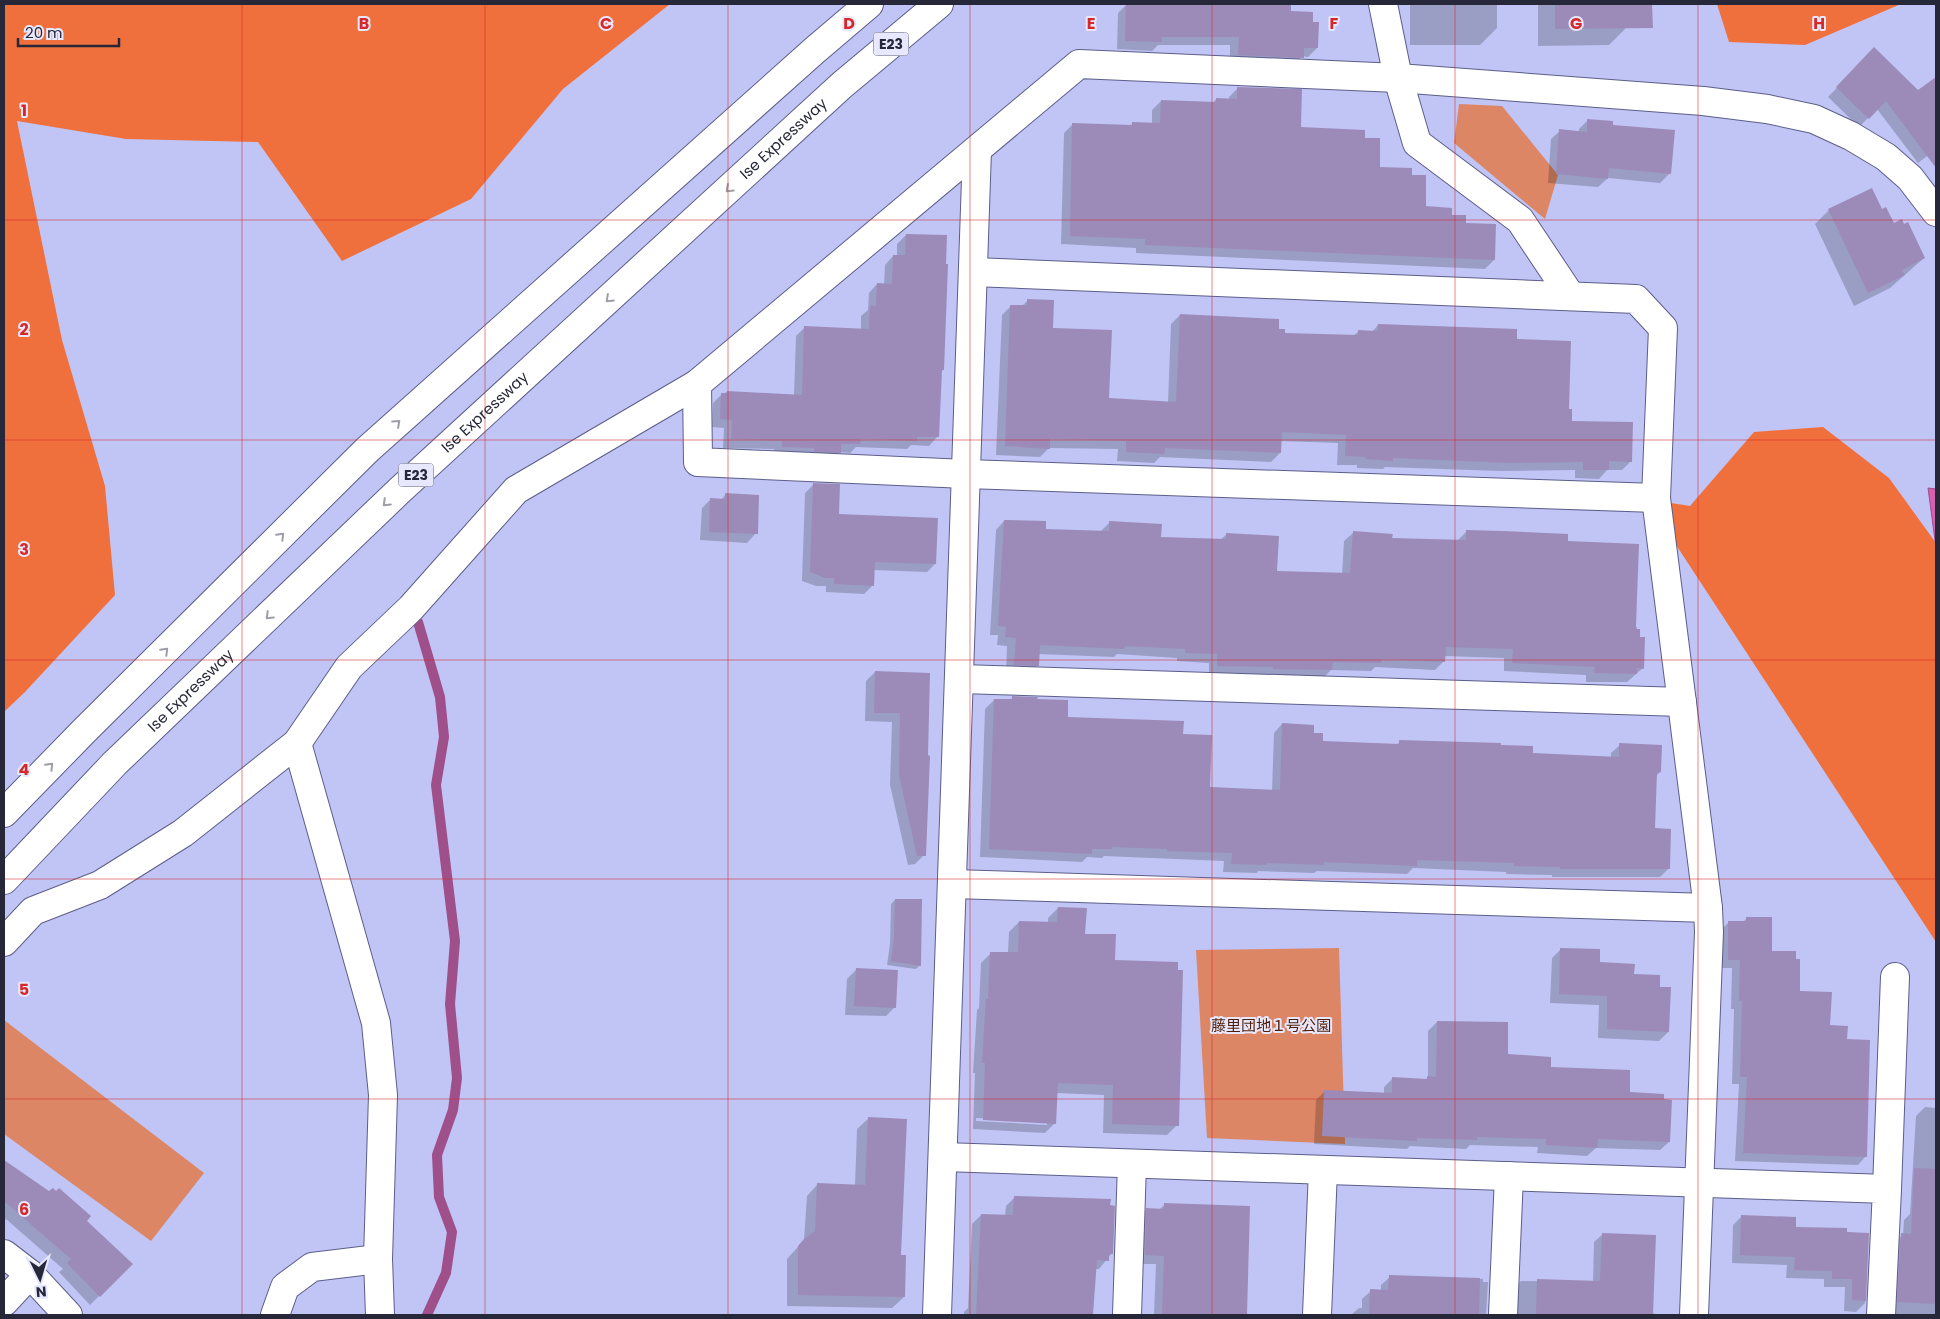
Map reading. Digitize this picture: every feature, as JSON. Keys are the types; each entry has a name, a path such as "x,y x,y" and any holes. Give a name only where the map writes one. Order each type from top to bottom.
{"main road":[{"path":"4,813 367,450 868,4"},
{"name":"Ise Expressway","path":"4,880 115,764 400,490 842,85 940,4"},
{"path":"1383,4 1398,78 1417,143 1520,220 1570,295"},
{"path":"4,942 33,911 100,885 183,833 297,743 349,667 411,608 516,490 697,384 1079,64 1398,78 1703,101 1767,109 1814,119 1851,136 1886,157 1910,178 1936,212"},
{"path":"937,1315 977,150"},
{"path":"973,272 1636,299 1663,328 1656,498 1708,908 1709,932 1694,1315"},
{"path":"697,384 698,462 966,474 1656,498"},
{"path":"960,679 1682,702"},
{"path":"297,743 376,1023 383,1095 378,1259 380,1315"},
{"path":"953,884 1708,908"},
{"path":"1881,1315 1894,977"},
{"path":"943,1157 1887,1189"},
{"path":"1127,1315 1132,1164"},
{"path":"1317,1315 1323,1170"},
{"path":"1503,1315 1509,1176"},
{"path":"4,1254 30,1274 68,1315"},
{"path":"275,1315 284,1287 312,1266 378,1259"},
{"path":"4,1302 30,1274"}],"green space":[{"path":"1459,104 1502,106 1558,175 1545,219 1454,143"},
{"name":"藤里団地１号公園","path":"1339,948 1345,1144 1207,1138 1196,950"},
{"path":"4,1020 204,1173 151,1241 4,1134"}],"shaded area":[{"path":"4,4 670,4 563,89 471,199 342,261 258,142 126,139 17,121 62,340 105,486 115,595 4,712"},
{"path":"1717,4 1901,4 1805,45 1729,42"},
{"path":"1823,427 1889,478 1936,543 1936,942 1646,499 1690,506 1754,432"},
{"path":"1928,488 1936,489 1936,548"}],"building":[{"path":"1126,4 1291,5 1291,11 1313,12 1313,22 1319,22 1318,48 1304,48 1304,58 1238,55 1239,37 1162,37 1162,42 1125,41"},
{"path":"1555,4 1652,4 1653,28 1555,29"},
{"path":"1874,47 1918,90 1936,77 1936,168 1886,101 1869,119 1836,87"},
{"path":"1237,87 1302,89 1301,127 1365,130 1365,138 1380,138 1380,167 1412,168 1412,175 1426,175 1426,206 1452,208 1452,215 1466,215 1466,223 1496,224 1495,260 1145,245 1145,239 1070,236 1072,123 1132,125 1132,122 1160,123 1161,100 1216,102 1216,98 1237,99"},
{"path":"1587,119 1613,121 1613,125 1675,130 1671,174 1609,168 1608,179 1556,174 1559,129 1587,132"},
{"path":"1872,188 1882,209 1886,207 1894,223 1902,219 1904,224 1908,222 1925,258 1902,270 1905,275 1868,293 1828,209"},
{"path":"906,234 947,235 946,264 948,264 944,370 942,370 939,437 917,437 917,441 861,439 860,444 841,444 841,453 814,452 814,448 782,447 782,441 731,439 732,420 720,419 721,393 727,393 727,391 802,395 804,326 869,329 870,306 876,306 877,283 892,284 893,255 905,255"},
{"path":"1027,299 1054,300 1053,328 1112,330 1109,398 1176,402 1180,314 1279,319 1279,329 1285,329 1285,333 1358,335 1358,330 1377,331 1378,324 1517,329 1517,339 1571,341 1569,409 1572,409 1572,421 1633,422 1632,462 1609,461 1609,470 1583,470 1583,462 1510,463 1393,458 1393,461 1365,459 1365,457 1345,456 1346,435 1282,432 1281,453 1165,448 1164,454 1126,452 1126,441 1050,439 1050,449 1005,446 1010,305 1027,305"},
{"path":"813,483 840,484 839,514 938,518 936,564 875,562 874,586 834,584 834,578 825,578 810,572"},
{"path":"725,493 759,495 758,534 709,532 710,498 725,499"},
{"path":"1004,520 1046,521 1046,529 1109,531 1109,521 1162,524 1161,537 1226,539 1226,533 1279,536 1277,571 1350,573 1353,531 1393,534 1392,538 1466,540 1466,530 1568,534 1568,541 1639,544 1636,626 1637,629 1640,629 1640,637 1645,637 1644,669 1637,668 1637,674 1594,673 1595,667 1512,663 1513,649 1446,647 1445,662 1382,659 1381,663 1333,662 1332,670 1217,666 1217,654 1185,653 1185,649 1125,646 1124,649 1040,645 1039,666 1014,665 1016,638 1005,637 1006,627 998,626"},
{"path":"875,671 930,673 928,755 930,756 926,856 917,856 899,775 900,713 874,713"},
{"path":"1012,696 1068,700 1068,717 1184,721 1183,734 1212,735 1210,787 1280,790 1282,723 1314,725 1314,733 1323,733 1323,741 1399,744 1399,740 1501,743 1501,745 1533,746 1533,753 1619,757 1619,743 1662,745 1661,772 1657,773 1655,828 1671,829 1670,869 1560,869 1560,867 1514,866 1514,863 1417,860 1417,866 1324,862 1324,865 1231,864 1232,853 1112,847 1112,849 1092,849 1092,854 989,849 994,699 1012,699"},
{"path":"895,899 922,899 921,966 891,961 894,939"},
{"path":"1058,907 1087,908 1085,934 1116,934 1115,960 1178,962 1178,970 1183,970 1179,1126 1112,1124 1113,1085 1058,1083 1056,1124 983,1120 985,1063 982,1063 990,952 1018,952 1019,921 1057,922"},
{"path":"1746,917 1772,917 1772,951 1796,951 1796,959 1800,959 1800,991 1832,992 1830,1025 1848,1026 1847,1039 1870,1040 1867,1157 1743,1153 1747,1077 1740,1077 1742,1001 1739,1001 1740,960 1728,960 1728,921 1746,921"},
{"path":"1560,948 1600,949 1600,962 1635,964 1634,974 1660,975 1660,987 1671,987 1669,1032 1607,1029 1607,996 1559,994"},
{"path":"856,968 898,970 896,1008 854,1006"},
{"path":"1437,1021 1508,1022 1508,1054 1551,1057 1551,1067 1630,1070 1630,1092 1664,1094 1664,1099 1672,1100 1670,1142 1598,1139 1597,1148 1546,1145 1546,1139 1477,1137 1477,1140 1417,1138 1417,1141 1322,1136 1324,1090 1392,1093 1392,1077 1427,1079 1427,1076 1436,1077"},
{"path":"868,1117 907,1119 901,1255 906,1255 905,1297 798,1295 798,1246 815,1231 817,1183 865,1185"},
{"path":"4,1160 49,1191 53,1188 56,1191 59,1188 91,1216 87,1221 133,1264 100,1297 67,1263 71,1259 4,1201"},
{"path":"1914,1168 1936,1169 1936,1304 1897,1302 1901,1233 1911,1234"},
{"path":"1014,1196 1111,1199 1110,1205 1115,1206 1113,1254 1109,1254 1109,1261 1097,1260 1093,1315 976,1315 981,1214 1013,1215"},
{"path":"1164,1203 1250,1206 1247,1315 1162,1315 1164,1256 1145,1255 1146,1208 1164,1209"},
{"path":"1741,1215 1796,1217 1796,1227 1847,1228 1847,1232 1869,1233 1866,1301 1852,1300 1852,1279 1832,1279 1832,1271 1794,1270 1795,1257 1740,1255"},
{"path":"1602,1233 1656,1235 1653,1315 1536,1315 1537,1279 1600,1281"},
{"path":"1389,1275 1480,1278 1479,1315 1369,1315 1370,1289 1388,1290"}],"waterway":[{"path":"418,622 440,697 444,737 436,785 455,941 450,1004 457,1078 453,1110 437,1155 439,1197 452,1232 446,1273 427,1315"}]}
